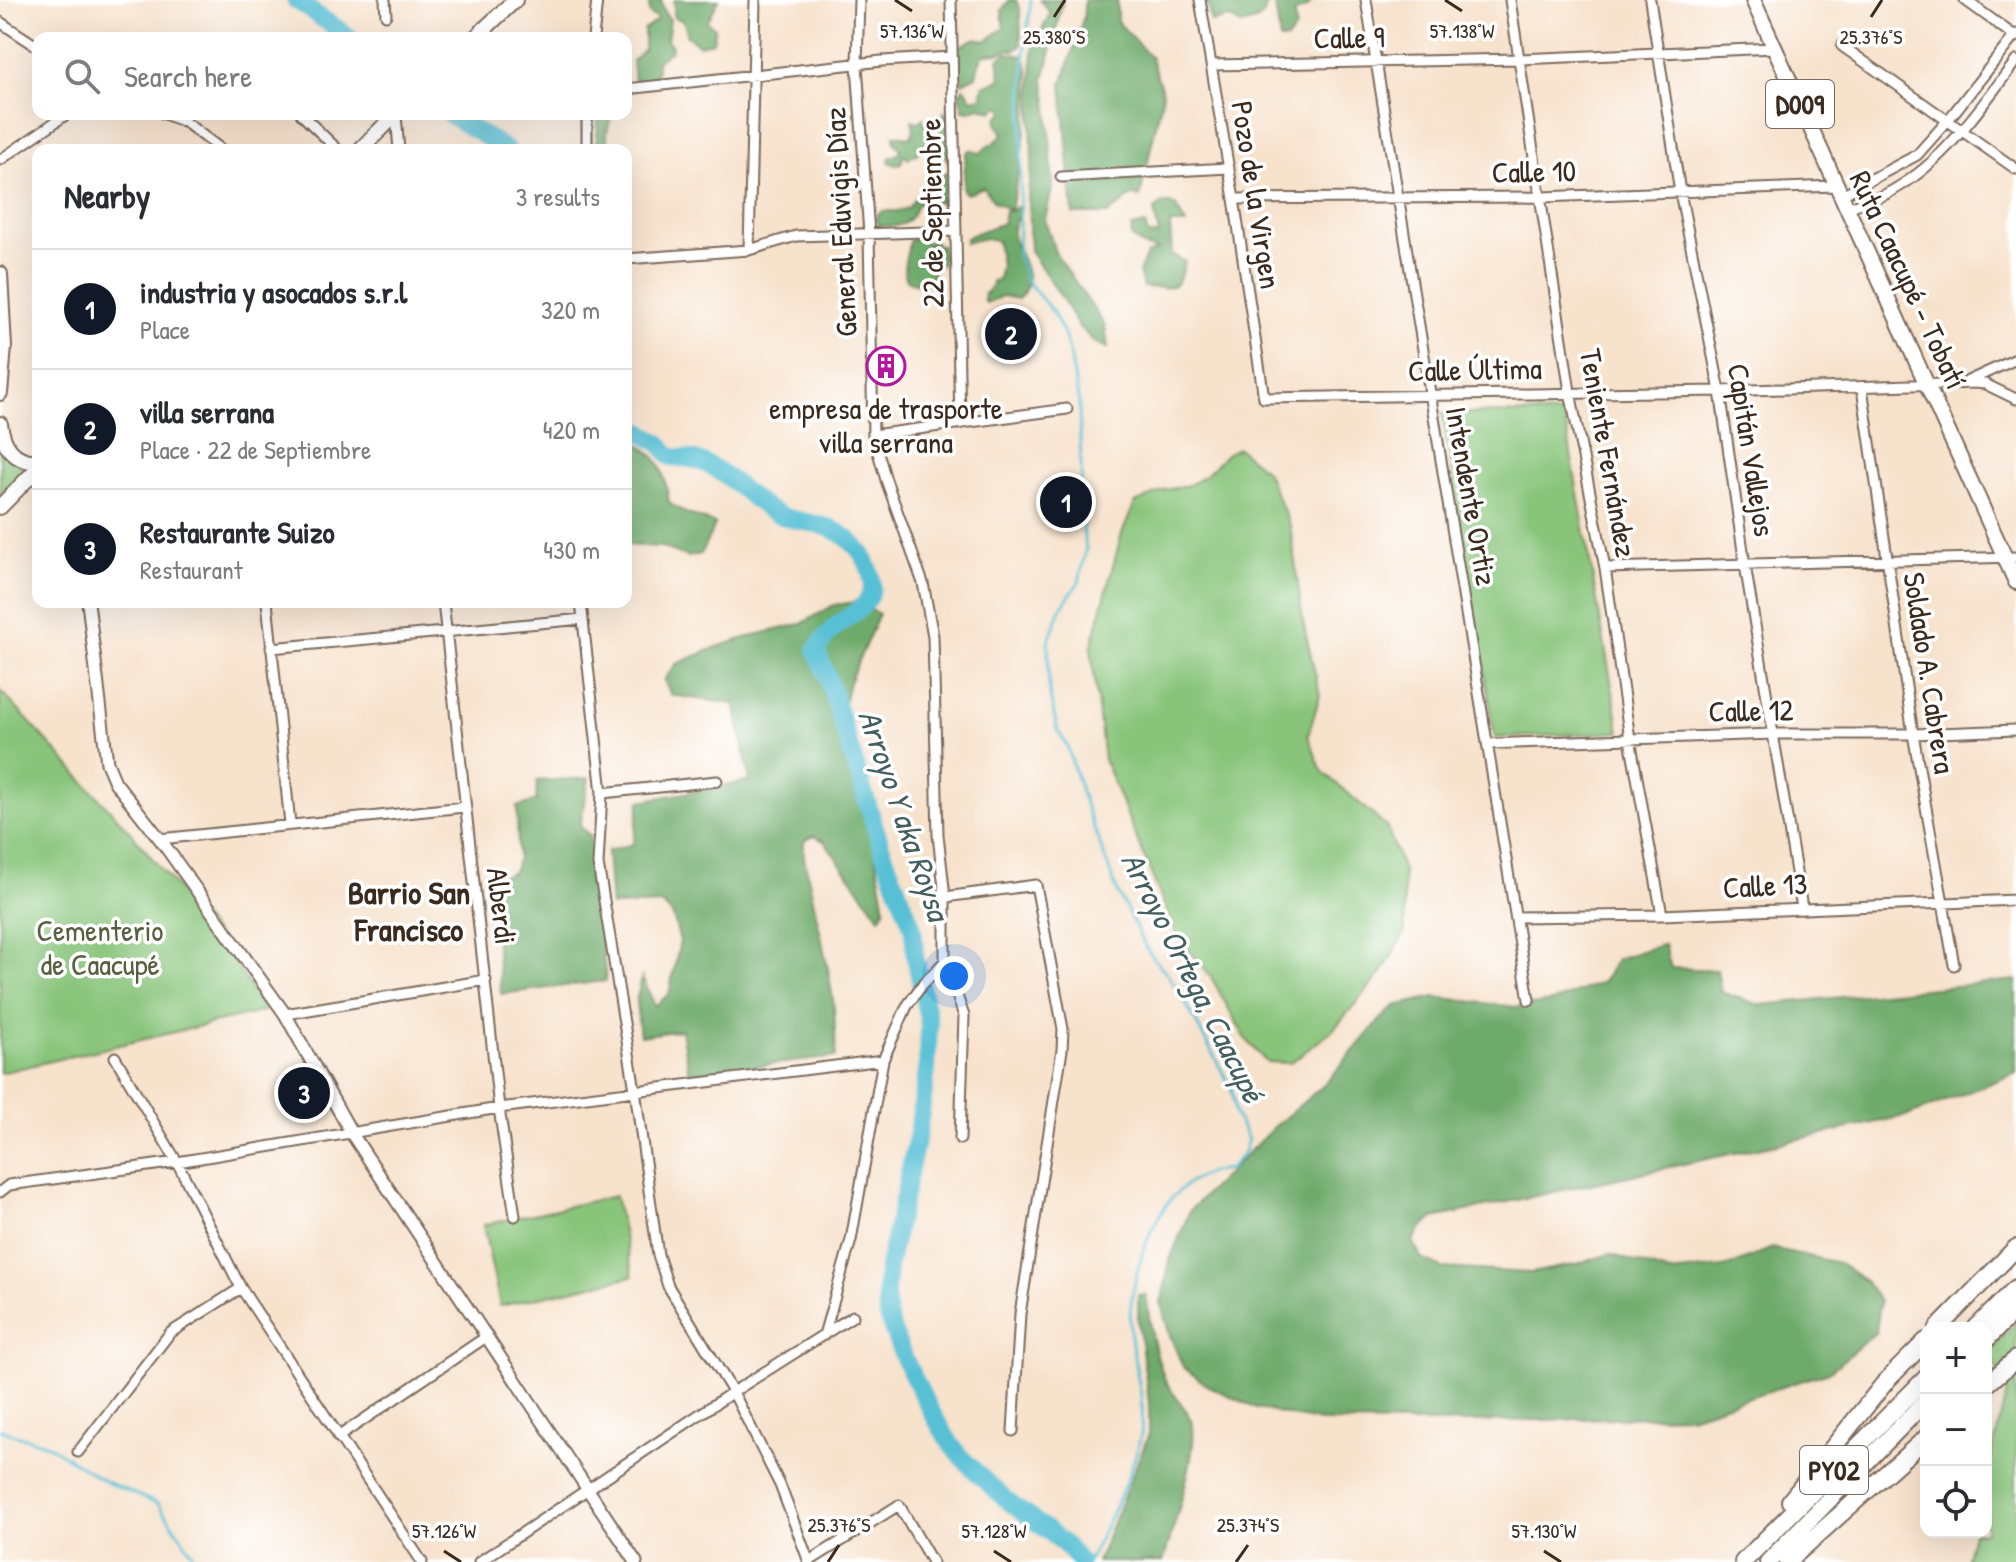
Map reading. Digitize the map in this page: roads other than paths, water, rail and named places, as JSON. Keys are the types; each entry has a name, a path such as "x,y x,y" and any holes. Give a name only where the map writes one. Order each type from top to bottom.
{"highway":[{"path":"1944,1322 2016,1248"},
{"path":"1982,1322 2016,1288"},
{"path":"1992,1334 2016,1309"},
{"path":"1771,1532 1782,1511 1887,1380 1920,1347"},
{"path":"1992,1380 2016,1359"},
{"name":"PY02","path":"1743,1562 1920,1384"},
{"name":"PY02","path":"1768,1562 1920,1407"},
{"path":"1787,1562 1920,1443"}],"main road":[{"path":"480,32 503,6 515,0"},
{"name":"Ruta Caacupé - Tobatí","path":"1753,0 1840,196 2010,557 2016,582"},
{"path":"366,144 390,120"},
{"path":"0,274 4,347 0,392"},
{"path":"0,424 7,448 21,459 32,460"},
{"path":"0,507 32,474"}],"street":[{"path":"385,0 386,15"},
{"path":"594,32 597,0"},
{"path":"749,250 755,0"},
{"name":"General Eduvigis Díaz","path":"859,0 857,65 869,234 873,435 923,583 933,636 945,961 964,1016 960,1139"},
{"name":"22 de Septiembre","path":"951,0 960,424"},
{"name":"Pozo de la Virgen","path":"1200,0 1264,398"},
{"name":"Intendente Ortiz","path":"1366,0 1529,1000"},
{"name":"Teniente Fernández","path":"1510,0 1570,392 1605,568 1630,739 1662,915"},
{"name":"Capitán Vallejos","path":"1650,0 1680,192 1720,391 1745,565 1802,908"},
{"path":"1840,196 1906,163 1928,144 2015,35 1965,0"},
{"path":"0,22 32,43"},
{"path":"1842,46 2016,169"},
{"name":"Calle 9","path":"1211,65 1520,59 1775,48"},
{"path":"632,88 952,57"},
{"path":"1840,196 1885,195 1930,166 2016,61"},
{"path":"0,160 58,120"},
{"path":"180,120 214,144"},
{"path":"307,120 332,144"},
{"path":"396,120 398,144"},
{"path":"587,120 587,144"},
{"path":"1061,177 1229,168"},
{"name":"Calle 10","path":"1234,199 1542,197 1680,192 1840,196"},
{"path":"632,259 749,250 796,236 956,231"},
{"path":"1961,385 2016,359"},
{"path":"1961,385 1985,384 2016,399"},
{"name":"Calle Última","path":"1264,398 1961,385"},
{"name":"Soldado A. Cabrera","path":"1862,388 1913,734 1954,965"},
{"path":"873,435 1067,409"},
{"path":"1605,568 2010,557"},
{"path":"89,608 107,763 115,782 160,839 285,1014 352,1134 636,1562"},
{"path":"268,608 290,824"},
{"name":"Alberdi","path":"444,608 499,1108 515,1216"},
{"path":"582,608 602,793 598,864 658,1255 668,1286 733,1392 780,1485 809,1562 899,1505 932,1562"},
{"path":"271,648 583,619"},
{"name":"Calle 12","path":"1488,744 1774,734 2016,730"},
{"path":"602,793 717,781"},
{"path":"160,839 464,807"},
{"path":"945,897 1036,885 1063,1029 1020,1314 1013,1431"},
{"name":"Calle 13","path":"1516,917 1662,915 2016,900"},
{"path":"824,1335 851,1240 883,1060 907,1006 945,961"},
{"path":"285,1014 486,980"},
{"path":"115,1057 177,1162 241,1288 422,1562"},
{"path":"0,1192 9,1185 177,1162 499,1108 883,1060"},
{"path":"78,1452 170,1333 241,1288"},
{"path":"479,1562 733,1392 853,1316"},
{"path":"338,1437 486,1337"}],"waterway":[{"name":"Arroyo Y aka Roysa","path":"295,0 342,32"},
{"name":"Arroyo Ortega, Caacupé","path":"1031,0 1025,50 1018,254 1026,280 1052,311 1070,354 1079,404 1086,548 1079,582 1062,606 1048,642 1049,691 1057,728 1067,746 1118,893 1149,953 1181,994 1232,1090 1235,1114 1248,1139 1244,1152 1230,1169 1201,1176 1173,1197 1152,1229 1144,1249 1133,1289 1130,1324 1142,1400 1140,1441 1120,1495 1088,1562"},
{"name":"Arroyo Y aka Roysa","path":"459,120 497,144"},
{"name":"Arroyo Y aka Roysa","path":"632,427 659,443 671,457 707,464 770,510 840,533 857,548 869,568 872,583 866,602 833,629 816,650 827,675 881,846 913,928 915,956 929,1024 927,1070 918,1133 888,1267 887,1310 916,1383 957,1452 996,1491 1062,1542 1080,1562"},
{"path":"0,1430 48,1445 104,1481 158,1504 196,1562"}],"place":[{"name":"villa serrana","path":"1011,334"},
{"name":"empresa de trasporte villa serrana","path":"886,366"},
{"name":"industria y asocados s.r.l","path":"1066,502"},
{"name":"Restaurante Suizo","path":"304,1093"}],"district":[{"name":"Barrio San Francisco","path":"409,912"}],"park label":[{"name":"Cementerio de Caacupé","path":"100,948"}]}
